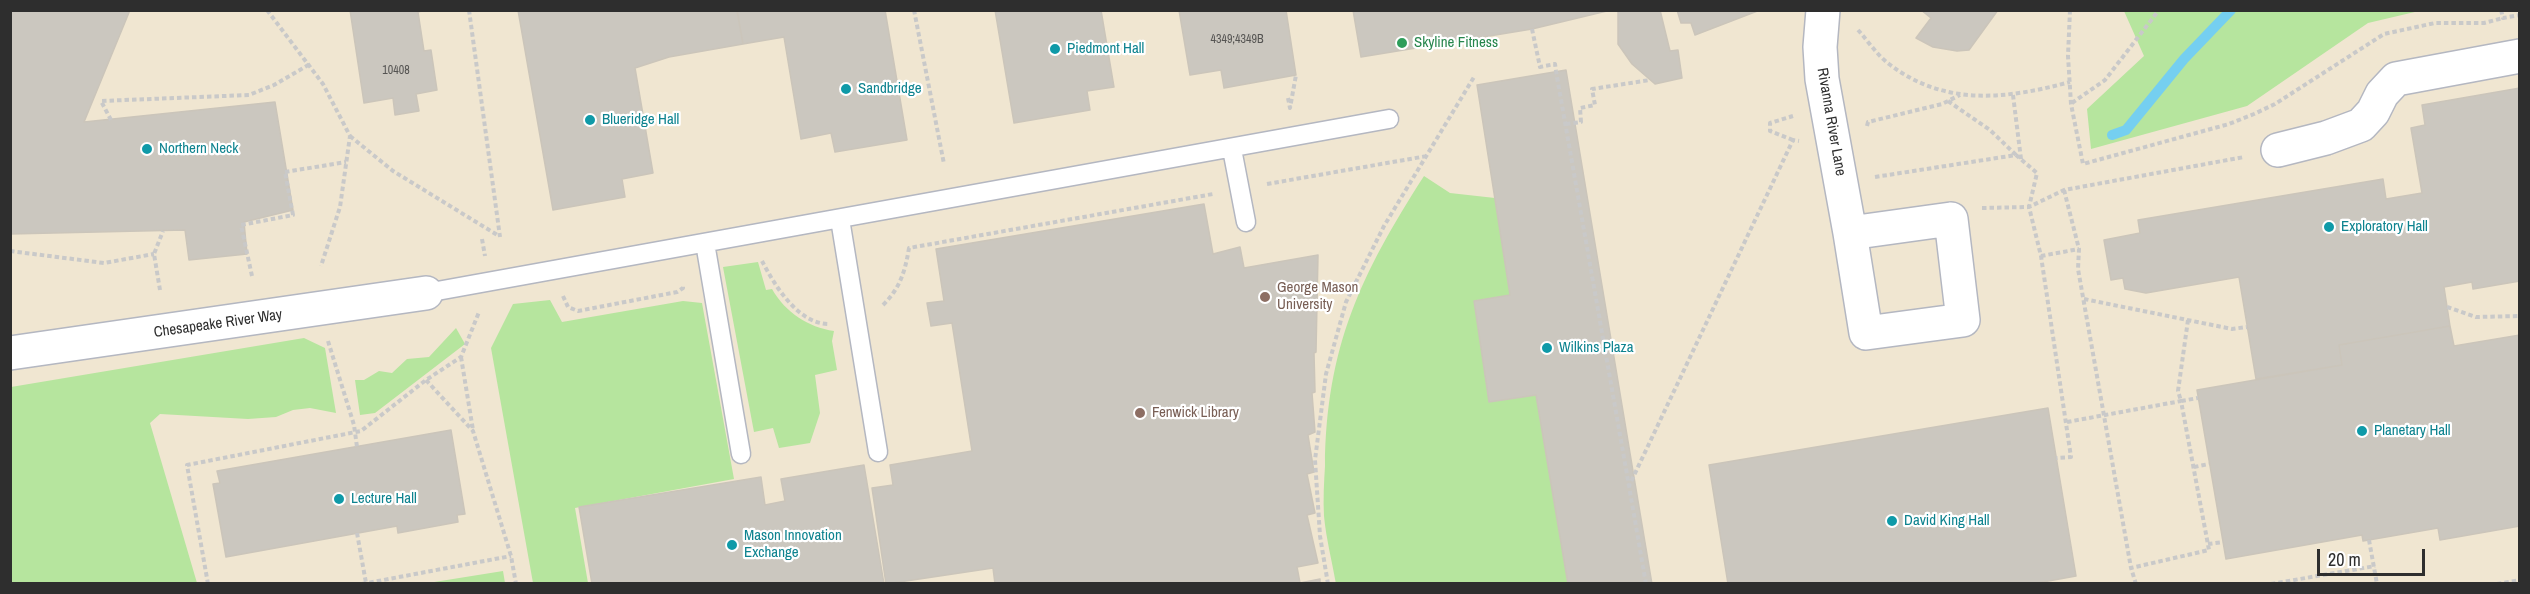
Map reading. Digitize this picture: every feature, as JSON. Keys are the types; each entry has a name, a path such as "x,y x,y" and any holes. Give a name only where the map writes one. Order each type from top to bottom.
{"street":[{"name":"Rivanna River Lane","path":"1837,16 1820,47 1822,79 1866,333 1963,320 1951,219"},
{"path":"2277,150 2326,138 2361,125 2373,112 2382,94 2396,79 2520,56"},
{"path":"1850,233 1951,219"},
{"name":"Chesapeake River Way","path":"10,353 426,293"}],"lane":[{"path":"426,293 1389,119"},
{"path":"1232,149 1246,222"},
{"path":"840,219 878,452"},
{"path":"705,243 741,454"}],"path":[{"path":"267,10 310,64 350,136 393,171 500,237 469,10"},
{"path":"914,10 944,164"},
{"path":"2070,10 2071,104 2083,164 2229,124 2253,114 2275,104 2384,34 2435,23 2484,23 2520,15"},
{"path":"2071,104 2105,80 2159,10"},
{"path":"2501,10 2503,18"},
{"path":"1837,16 1887,63 1905,75 1935,89 1960,95 2013,95 2070,82"},
{"path":"1532,28 1540,67 1555,64 1646,584"},
{"path":"111,120 100,101 249,95 274,85 310,64"},
{"path":"1288,98 1290,108 1296,75"},
{"path":"1328,584 1320,536 1315,460 1326,374 1346,302 1384,226 1474,77"},
{"path":"1566,124 1581,122 1580,108 1595,105 1593,89 1650,80"},
{"path":"1865,134 1868,122 1947,101 1960,95"},
{"path":"2013,95 2021,159"},
{"path":"1947,101 1990,130 2037,173 2030,207 2041,256 2071,457 2056,458"},
{"path":"1798,114 1770,123 1770,131 1792,140 1807,142"},
{"path":"321,266 340,207 350,136"},
{"path":"1629,486 1792,140"},
{"path":"1951,219 1971,208 2030,207 2064,190 2277,150"},
{"path":"1870,178 2016,155"},
{"path":"252,276 241,225 293,215 286,174 346,162"},
{"path":"2064,190 2079,249 2078,269 2131,568 2136,584"},
{"path":"160,290 154,254 163,231"},
{"path":"482,239 491,300 480,309 461,357 473,431 511,556 516,584"},
{"path":"2041,256 2079,249"},
{"path":"10,251 104,263 154,254"},
{"path":"2084,299 2232,329 2247,327"},
{"path":"2447,307 2476,317 2520,316"},
{"path":"2131,568 2209,550 2178,391 2188,320"},
{"path":"327,338 357,447"},
{"path":"208,584 187,465 361,431 426,380 461,357"},
{"path":"426,380 473,431"},
{"path":"2067,422 2198,398"},
{"path":"2194,467 2210,464"},
{"path":"357,533 364,583 511,556"},
{"path":"2369,540 2377,584"},
{"path":"2208,544 2223,542"},
{"path":"2271,584 2375,566"},
{"path":"2321,575 2322,584"},
{"path":"2498,584 2518,581"}],"shaded area":[{"name":"George Mason University","path":"11,11 2519,11 2519,583 11,583"}],"green space":[{"path":"2124,11 2419,11 2368,23 2247,106 2091,149 2087,109 2144,56"},
{"path":"1424,176 1450,193 1495,198 1510,295 1474,302 1536,395 1568,583 1336,584 1324,510 1327,423 1332,384 1351,313 1365,279"},
{"path":"758,262 766,290 772,289 798,318 834,331 832,341 837,370 815,375 820,413 810,443 779,448 773,428 754,432 723,267"},
{"path":"550,300 562,322 683,301 702,303 734,479 575,508 588,583 533,583 491,348 513,304"},
{"path":"456,328 465,344 375,413 360,415 355,380 364,380 379,371 392,373 407,359 429,357"},
{"path":"304,338 325,348 336,413 310,408 293,410 276,417 248,419 160,414 150,423 197,583 11,583 11,387"},
{"path":"503,571 505,583 428,583"}],"building":[{"name":"Northern Neck","path":"10,10 130,10 84,122 275,102 293,210 244,222 247,254 189,260 185,230 10,234"},
{"path":"350,10 425,10 418,12 424,51 431,50 437,90 416,94 419,111 395,115 393,98 364,103"},
{"name":"Blueridge Hall","path":"518,10 737,10 743,44 669,57 635,68 653,173 622,179 625,197 553,210"},
{"name":"Sandbridge","path":"737,10 885,10 907,140 835,152 831,133 801,139 784,37 743,44"},
{"name":"Piedmont Hall","path":"995,10 1101,10 1114,87 1087,91 1090,110 1014,123"},
{"path":"1179,10 1286,10 1296,75 1224,88 1221,70 1190,75"},
{"name":"Skyline Fitness","path":"1353,10 1611,10 1532,29 1361,57"},
{"path":"1618,10 1660,10 1670,51 1678,50 1682,78 1655,84 1632,64 1618,44"},
{"path":"1677,10 1760,10 1695,35 1691,23 1681,23"},
{"path":"1921,10 1998,10 1969,50 1957,51 1933,47 1916,38 1931,18"},
{"name":"Wilkins Plaza","path":"1566,70 1652,584 1568,584 1536,395 1489,402 1474,301 1510,295 1477,85"},
{"name":"Exploratory Hall","path":"2520,88 2520,281 2473,289 2472,282 2444,287 2450,326 2339,345 2342,365 2256,379 2239,277 2146,293 2125,289 2123,278 2111,280 2104,240 2140,233 2138,220 2383,179 2386,199 2422,193 2411,128 2425,125 2422,105"},
{"name":"Fenwick Library","path":"1204,204 1213,254 1240,247 1244,268 1318,255 1316,352 1314,353 1315,392 1312,393 1315,432 1308,435 1314,472 1307,474 1315,513 1307,515 1318,563 1297,567 1300,583 1320,579 1320,584 995,584 993,568 886,584 872,488 893,485 890,465 972,451 952,323 931,326 927,303 944,301 936,249"},
{"name":"Planetary Hall","path":"2450,326 2454,346 2520,335 2520,526 2440,540 2438,528 2363,541 2362,535 2226,559 2197,390 2342,365 2339,345"},
{"name":"David King Hall","path":"2048,408 2076,576 2032,584 1728,584 1709,465"},
{"name":"Lecture Hall","path":"451,430 465,514 457,515 458,522 398,533 397,526 226,557 213,484 220,483 217,471"},
{"name":"Mason Innovation Exchange","path":"864,465 884,584 592,584 579,507 761,477 765,505 785,501 781,479"}],"waterway":[{"path":"2112,135 2126,130 2184,59 2231,10"}],"place":[{"name":"Skyline Fitness","path":"1402,43"},
{"name":"Piedmont Hall","path":"1055,49"},
{"name":"Sandbridge","path":"846,89"},
{"name":"Blueridge Hall","path":"590,120"},
{"name":"Northern Neck","path":"147,149"},
{"name":"Exploratory Hall","path":"2329,227"},
{"name":"George Mason University","path":"1265,297"},
{"name":"Wilkins Plaza","path":"1547,348"},
{"name":"Fenwick Library","path":"1140,413"},
{"name":"Planetary Hall","path":"2362,431"},
{"name":"Lecture Hall","path":"339,499"},
{"name":"David King Hall","path":"1892,521"},
{"name":"Mason Innovation Exchange","path":"732,545"}]}
